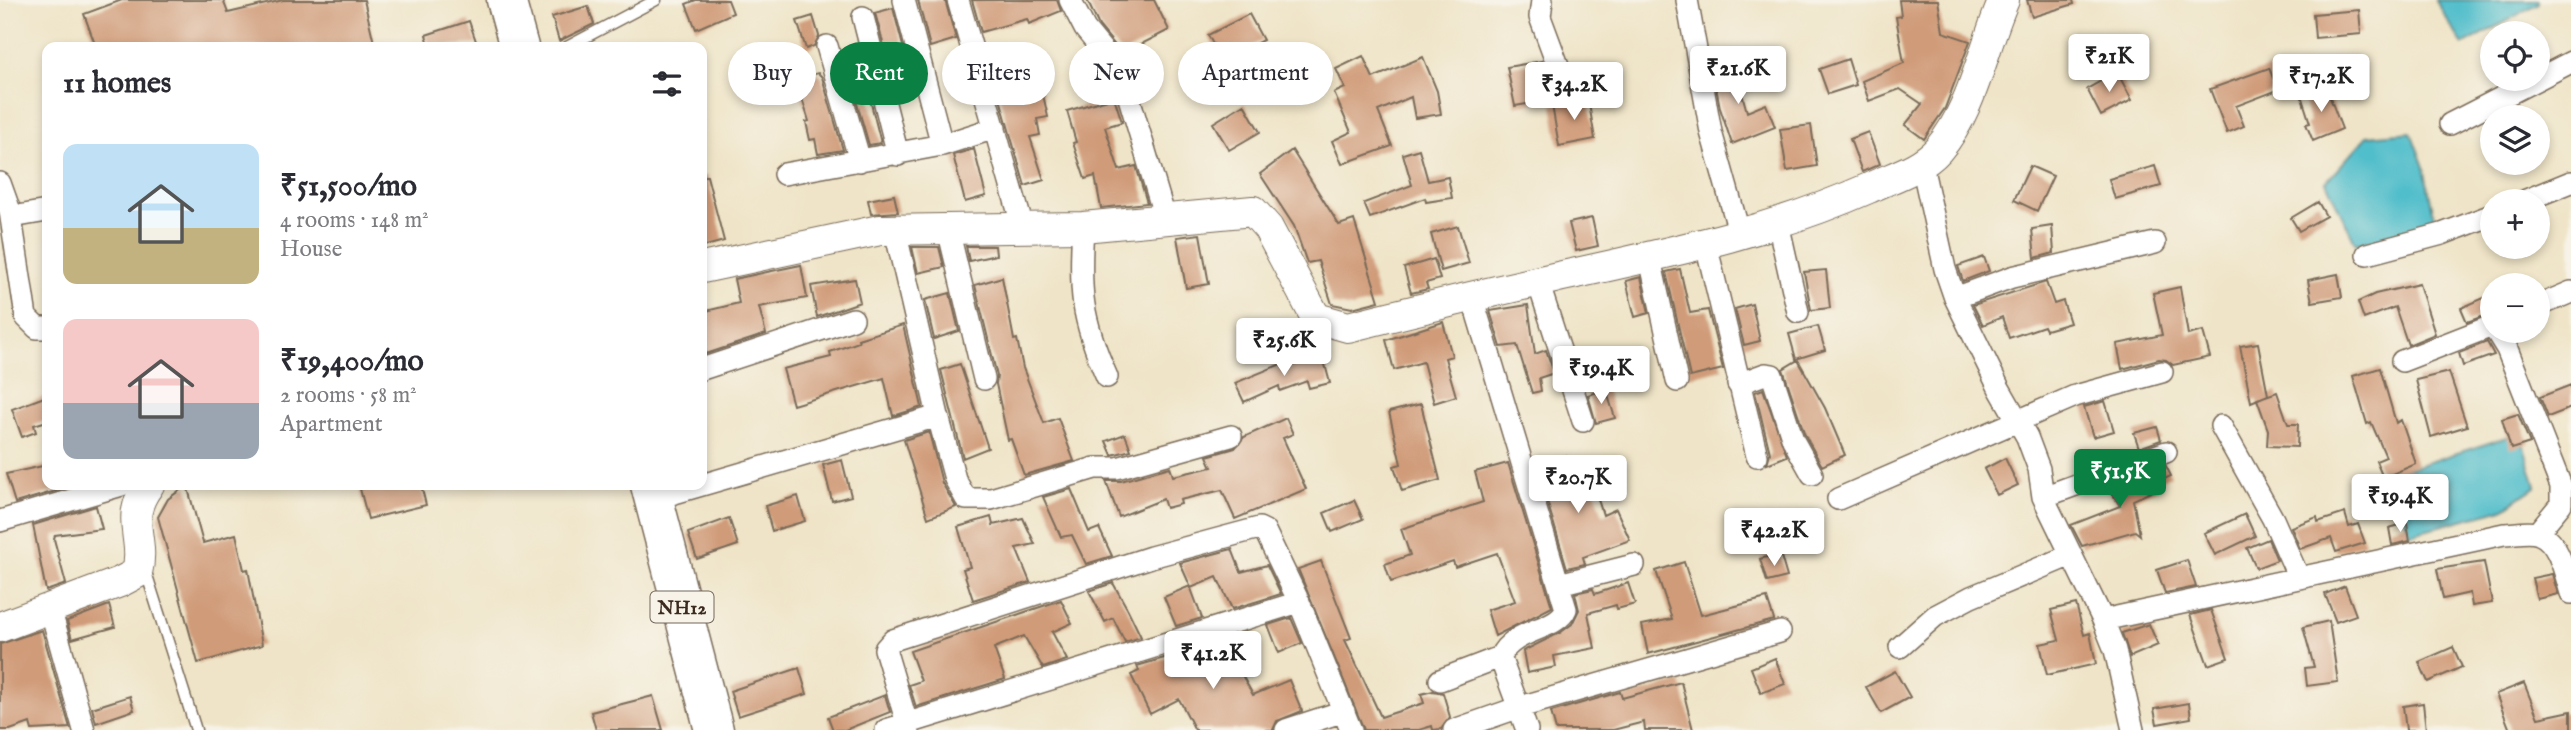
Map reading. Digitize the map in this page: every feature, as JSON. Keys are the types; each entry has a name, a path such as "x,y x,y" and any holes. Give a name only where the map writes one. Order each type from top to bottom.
{"highway":[{"path":"506,0 518,42"},
{"path":"529,0 541,42"},
{"name":"NH12","path":"644,490 689,730"},
{"name":"NH12","path":"644,490 714,730"}],"street":[{"path":"904,0 942,145"},
{"path":"958,0 1023,228"},
{"path":"1070,0 1085,29 1122,74 1165,218"},
{"path":"1542,0 1540,17 1563,79"},
{"path":"1686,0 1711,132 1740,234"},
{"path":"707,267 880,230 1083,227 1253,211 1268,228 1315,318 1348,327 1706,244 1816,212 1922,164 1939,149 1964,107 2004,0"},
{"path":"863,17 898,155"},
{"path":"827,47 860,161"},
{"path":"2450,124 2571,62"},
{"path":"784,174 898,155 942,145 995,128"},
{"path":"1922,164 1945,268 1955,298 2018,420 2039,469 2043,496 2103,620 2115,650 2133,730"},
{"path":"2550,190 2571,182"},
{"path":"0,183 10,211 10,275 26,317 37,328 42,328"},
{"path":"10,211 24,217 42,212"},
{"path":"2367,254 2442,234 2480,220"},
{"path":"1778,223 1798,312"},
{"path":"1083,227 1082,308 1107,377"},
{"path":"948,229 984,379"},
{"path":"895,230 938,416 960,491 966,499 976,501 1095,468 1117,468 1231,436"},
{"path":"1955,298 2012,276 2155,243"},
{"path":"1706,244 1757,456"},
{"path":"1650,258 1677,381"},
{"path":"1538,282 1583,421"},
{"path":"2550,301 2571,292"},
{"path":"1440,680 1500,657 1514,638 1564,614 1566,609 1472,297"},
{"path":"707,367 853,319"},
{"path":"2402,361 2480,331"},
{"path":"2503,343 2561,486 2561,504 2537,533"},
{"path":"1838,499 2075,396 2162,372"},
{"path":"1738,384 1765,374 1772,375 1793,440 1812,474"},
{"path":"707,473 938,416"},
{"path":"2221,426 2273,519 2299,578"},
{"path":"2043,496 2166,452"},
{"path":"0,521 106,490"},
{"path":"0,626 137,573 141,557 134,515 125,490"},
{"path":"134,515 145,490"},
{"path":"908,727 886,649 893,640 1164,553 1259,528 1265,531 1299,602 1348,720 1286,730"},
{"path":"2103,620 2504,534 2537,533 2549,541 2560,560 2571,593"},
{"path":"1900,647 1935,616 1959,603 2071,555"},
{"path":"1559,584 1634,565"},
{"path":"886,730 908,727 1299,602"},
{"path":"50,608 83,730"},
{"path":"1454,730 1517,708 1780,632"},
{"path":"1500,657 1527,730"}],"lane":[{"path":"576,42 656,0"},
{"path":"141,557 196,730"}],"water":[{"path":"2435,0 2539,0 2539,3 2506,21 2480,21 2480,36 2463,45"},
{"path":"2411,132 2424,167 2436,226 2356,244 2326,182 2367,136"},
{"path":"2520,433 2536,486 2503,509 2409,534 2395,479 2404,470"}],"building":[{"path":"122,0 223,0 228,13 283,0 364,0 374,42 94,42 84,14"},
{"path":"696,0 728,0 733,13 696,29 686,4"},
{"path":"918,0 945,0 956,39 930,47"},
{"path":"972,0 1057,0 1061,11 1029,24 1027,19 981,32"},
{"path":"1087,0 1154,0 1169,30 1146,42 1112,42 1099,26"},
{"path":"1899,0 1938,0 1943,32 1970,41 1945,108 1924,139 1905,125 1922,104 1900,89 1869,101 1862,81 1904,63 1896,17 1901,16"},
{"path":"2027,0 2073,0 2074,4 2032,17"},
{"path":"588,6 594,24 559,41 552,17"},
{"path":"893,8 902,42 883,42 875,13"},
{"path":"2359,10 2361,34 2315,38 2313,14"},
{"path":"1249,14 1263,40 1212,42 1208,35"},
{"path":"813,16 819,36 816,42 804,42 797,21"},
{"path":"469,21 476,42 428,42 426,35"},
{"path":"1363,56 1373,78 1423,57 1437,91 1441,114 1415,118 1411,97 1378,111 1392,146 1342,164 1332,141 1351,132 1334,93 1345,88 1336,69"},
{"path":"1848,59 1856,85 1828,94 1819,69"},
{"path":"2341,60 2347,80 2331,85 2324,65"},
{"path":"1542,61 1549,100 1515,106 1507,67"},
{"path":"1733,61 1747,112 1766,104 1775,127 1732,144 1720,108 1712,66"},
{"path":"2269,68 2278,90 2236,106 2244,126 2227,133 2210,89"},
{"path":"2117,72 2132,100 2101,116 2087,89"},
{"path":"816,74 822,77 843,150 818,154 815,139 810,140 806,122 809,121 804,105 816,105"},
{"path":"2326,87 2342,129 2313,141 2306,124 2310,123 2301,95"},
{"path":"1588,98 1595,139 1559,146 1552,105"},
{"path":"857,105 871,105 881,143 869,145"},
{"path":"1002,105 1045,105 1048,117 1037,119 1040,135 1030,137 1044,180 1025,186"},
{"path":"1087,105 1117,105 1122,122 1105,127 1119,170 1136,166 1147,203 1101,208 1095,176 1085,179 1073,143 1076,142 1067,111"},
{"path":"1245,105 1260,132 1229,150 1213,123"},
{"path":"1811,125 1817,166 1787,171 1780,129"},
{"path":"1868,132 1880,164 1862,172 1850,139"},
{"path":"974,149 986,196 965,202 953,155"},
{"path":"1419,149 1428,181 1448,177 1452,198 1426,202 1425,198 1370,218 1364,203 1412,185 1403,154"},
{"path":"1292,150 1339,225 1354,220 1379,301 1352,308 1332,304 1318,261 1307,263 1294,226 1260,174"},
{"path":"2030,166 2053,176 2037,211 2014,200"},
{"path":"2155,166 2161,186 2115,199 2109,179"},
{"path":"707,176 724,241 707,246"},
{"path":"894,195 898,212 871,214 868,200"},
{"path":"2318,202 2326,216 2299,231 2291,218"},
{"path":"1592,218 1598,246 1576,251 1569,223"},
{"path":"1458,226 1469,263 1441,271 1431,234"},
{"path":"2052,226 2054,253 2035,258 2032,229"},
{"path":"1200,234 1209,284 1186,288 1177,237"},
{"path":"966,246 995,246 996,255 969,261"},
{"path":"912,247 939,247 944,267 918,273"},
{"path":"1984,257 1989,271 1963,281 1958,266"},
{"path":"1434,259 1440,279 1426,283 1428,289 1411,293 1404,268"},
{"path":"801,265 807,298 759,307 766,334 707,354 707,311 739,303 734,279"},
{"path":"1680,269 1690,313 1708,310 1723,369 1690,377 1666,272"},
{"path":"1826,270 1830,308 1811,310 1804,272"},
{"path":"2338,274 2342,297 2312,302 2308,280"},
{"path":"1002,277 1014,340 1017,339 1023,368 1044,423 1058,418 1074,461 1024,475 1011,439 1008,440 996,384 997,376 975,285"},
{"path":"1641,277 1649,313 1635,317 1626,281"},
{"path":"855,279 860,302 817,317 811,286"},
{"path":"2046,282 2054,304 2063,301 2070,323 2046,330 2044,326 2009,338 2002,317 1983,325 1973,305"},
{"path":"2419,284 2435,334 2408,345 2395,307 2364,319 2358,302 2375,294"},
{"path":"2180,287 2188,335 2203,331 2210,357 2173,365 2159,359 2122,369 2117,344 2162,335 2153,293"},
{"path":"950,293 959,331 934,339 925,300"},
{"path":"2480,300 2480,317 2467,322 2461,308"},
{"path":"1752,304 1760,341 1744,345 1735,309"},
{"path":"1528,305 1535,354 1546,350 1554,373 1539,378 1541,391 1532,393 1517,345 1501,347 1490,311"},
{"path":"1443,322 1452,356 1445,358 1456,396 1434,403 1423,362 1394,370 1386,340"},
{"path":"903,325 922,407 893,416 884,378 793,405 783,369 831,357 830,352 859,342 858,339"},
{"path":"1818,326 1825,350 1796,359 1789,334"},
{"path":"2258,343 2268,395 2251,402 2240,346"},
{"path":"2488,343 2494,355 2463,366 2459,353"},
{"path":"1323,357 1330,383 1309,388 1307,381 1280,391 1279,386 1244,402 1235,383 1291,360 1293,365"},
{"path":"1798,360 1825,408 1845,455 1822,466 1805,435 1783,369"},
{"path":"960,364 988,448 963,458 941,370"},
{"path":"2380,368 2396,423 2401,420 2416,464 2383,478 2376,461 2386,457 2371,422 2367,424 2353,376"},
{"path":"2449,372 2467,426 2431,437 2416,380"},
{"path":"2571,385 2571,408 2548,417 2540,397"},
{"path":"1606,389 1615,418 1596,423 1588,395"},
{"path":"1763,389 1787,456 1767,464 1770,453 1755,392"},
{"path":"2277,392 2288,424 2298,424 2297,447 2267,446 2268,430 2257,399"},
{"path":"42,398 42,423 34,425 36,432 22,437 12,409"},
{"path":"2105,401 2114,431 2093,437 2084,407"},
{"path":"1421,404 1440,480 1402,491 1394,466 1401,464 1389,412"},
{"path":"2518,414 2530,443 2511,449 2502,419"},
{"path":"1286,418 1293,434 1283,438 1306,489 1235,519 1222,490 1180,500 1181,504 1166,508 1163,499 1119,517 1106,481 1121,481 1170,467 1173,476 1212,467 1207,456 1235,448 1244,437"},
{"path":"2157,427 2161,440 2139,448 2134,433"},
{"path":"929,432 942,483 956,507 928,518 904,440"},
{"path":"1125,434 1131,450 1112,455 1106,441"},
{"path":"1566,456 1576,493 1594,487 1603,515 1616,509 1630,540 1583,557 1585,564 1567,568 1536,464"},
{"path":"2005,458 2018,485 1997,495 1984,469"},
{"path":"842,460 851,496 832,501 823,465"},
{"path":"1508,463 1552,607 1495,636 1487,610 1515,601 1497,553 1455,567 1453,561 1391,582 1385,564 1410,555 1401,529 1483,502 1475,472"},
{"path":"42,466 42,490 59,490 15,503 6,474"},
{"path":"2166,466 2171,476 2160,481 2162,487 2133,500 2140,535 2135,531 2082,546 2071,525 2120,506 2108,487"},
{"path":"1071,489 1089,532 1099,528 1112,556 1086,564 1072,535 1061,537 1043,497"},
{"path":"180,490 188,490 203,543 236,534 244,570 248,569 262,645 198,663 158,517 168,499"},
{"path":"360,490 422,490 426,505 368,519"},
{"path":"798,496 805,521 772,531 765,506"},
{"path":"1354,500 1363,519 1332,532 1324,513"},
{"path":"96,506 102,529 55,535 66,584 46,591 33,525"},
{"path":"2345,513 2349,527 2358,524 2365,543 2336,552 2331,538 2300,549 2291,527 2317,517 2318,522"},
{"path":"2245,514 2255,536 2215,555 2204,533"},
{"path":"991,517 993,525 1023,518 1035,544 1016,548 1030,582 973,600 963,569 970,567 958,527"},
{"path":"729,518 738,545 697,559 688,533"},
{"path":"2407,523 2410,541 2392,545 2389,528"},
{"path":"2268,539 2277,560 2256,568 2247,548"},
{"path":"1232,549 1241,572 1267,565 1281,594 1232,609 1217,577 1191,588 1180,563"},
{"path":"1780,553 1787,577 1767,582 1760,559"},
{"path":"2187,560 2196,587 2165,593 2157,570"},
{"path":"1321,561 1351,638 1345,640 1381,717 1424,703 1421,694 1433,691 1443,693 1450,717 1441,729 1433,730 1432,726 1419,730 1364,730 1298,569"},
{"path":"1684,562 1701,615 1767,598 1774,620 1648,654 1642,625 1672,619 1656,571"},
{"path":"2484,562 2492,603 2472,606 2470,593 2443,599 2437,569"},
{"path":"2552,574 2558,594 2537,599 2532,578"},
{"path":"1113,583 1141,637 1125,642 1113,618 1105,622 1089,591"},
{"path":"1628,583 1635,604 1617,609 1616,605 1588,613 1595,648 1554,656 1556,667 1527,673 1523,651 1572,624 1579,610 1575,593 1593,589 1595,594"},
{"path":"1190,586 1202,618 1176,626 1164,597"},
{"path":"2345,586 2356,615 2336,622 2325,594"},
{"path":"1061,600 1072,623 1052,632 1067,660 1043,668 1024,636 994,648 1005,679 916,707 909,685 921,681 910,651"},
{"path":"2076,604 2084,635 2090,633 2096,664 2047,675 2040,644 2059,640 2051,610"},
{"path":"109,605 115,627 72,639 67,621"},
{"path":"2211,610 2228,658 2208,665 2190,615"},
{"path":"1291,618 1302,643 1279,653 1268,625"},
{"path":"2329,621 2338,682 2307,686 2305,668 2314,667 2303,627"},
{"path":"2149,624 2158,645 2130,657 2122,633"},
{"path":"42,630 70,728 32,730 30,723 10,730 0,730 0,644"},
{"path":"1223,641 1253,695 1289,680 1302,711 1277,721 1273,730 1195,730 1179,699 1150,714 1131,675 1139,671 1137,666"},
{"path":"2453,647 2462,667 2428,682 2419,662"},
{"path":"1775,658 1785,684 1761,693 1751,668"},
{"path":"799,668 807,694 738,716 730,691"},
{"path":"1895,671 1910,697 1881,713 1866,687"},
{"path":"1681,682 1693,730 1645,730 1644,722 1613,730 1556,730 1551,712 1620,692 1622,698"},
{"path":"2524,683 2538,718 2571,711 2571,730 2510,730 2496,694"},
{"path":"885,695 890,712 845,730 833,730 828,717"},
{"path":"130,696 134,710 96,723 92,708"},
{"path":"653,696 663,730 596,730 591,712"},
{"path":"2189,703 2191,718 2157,724 2154,709"},
{"path":"2423,703 2426,730 2406,730 2403,706"}]}
